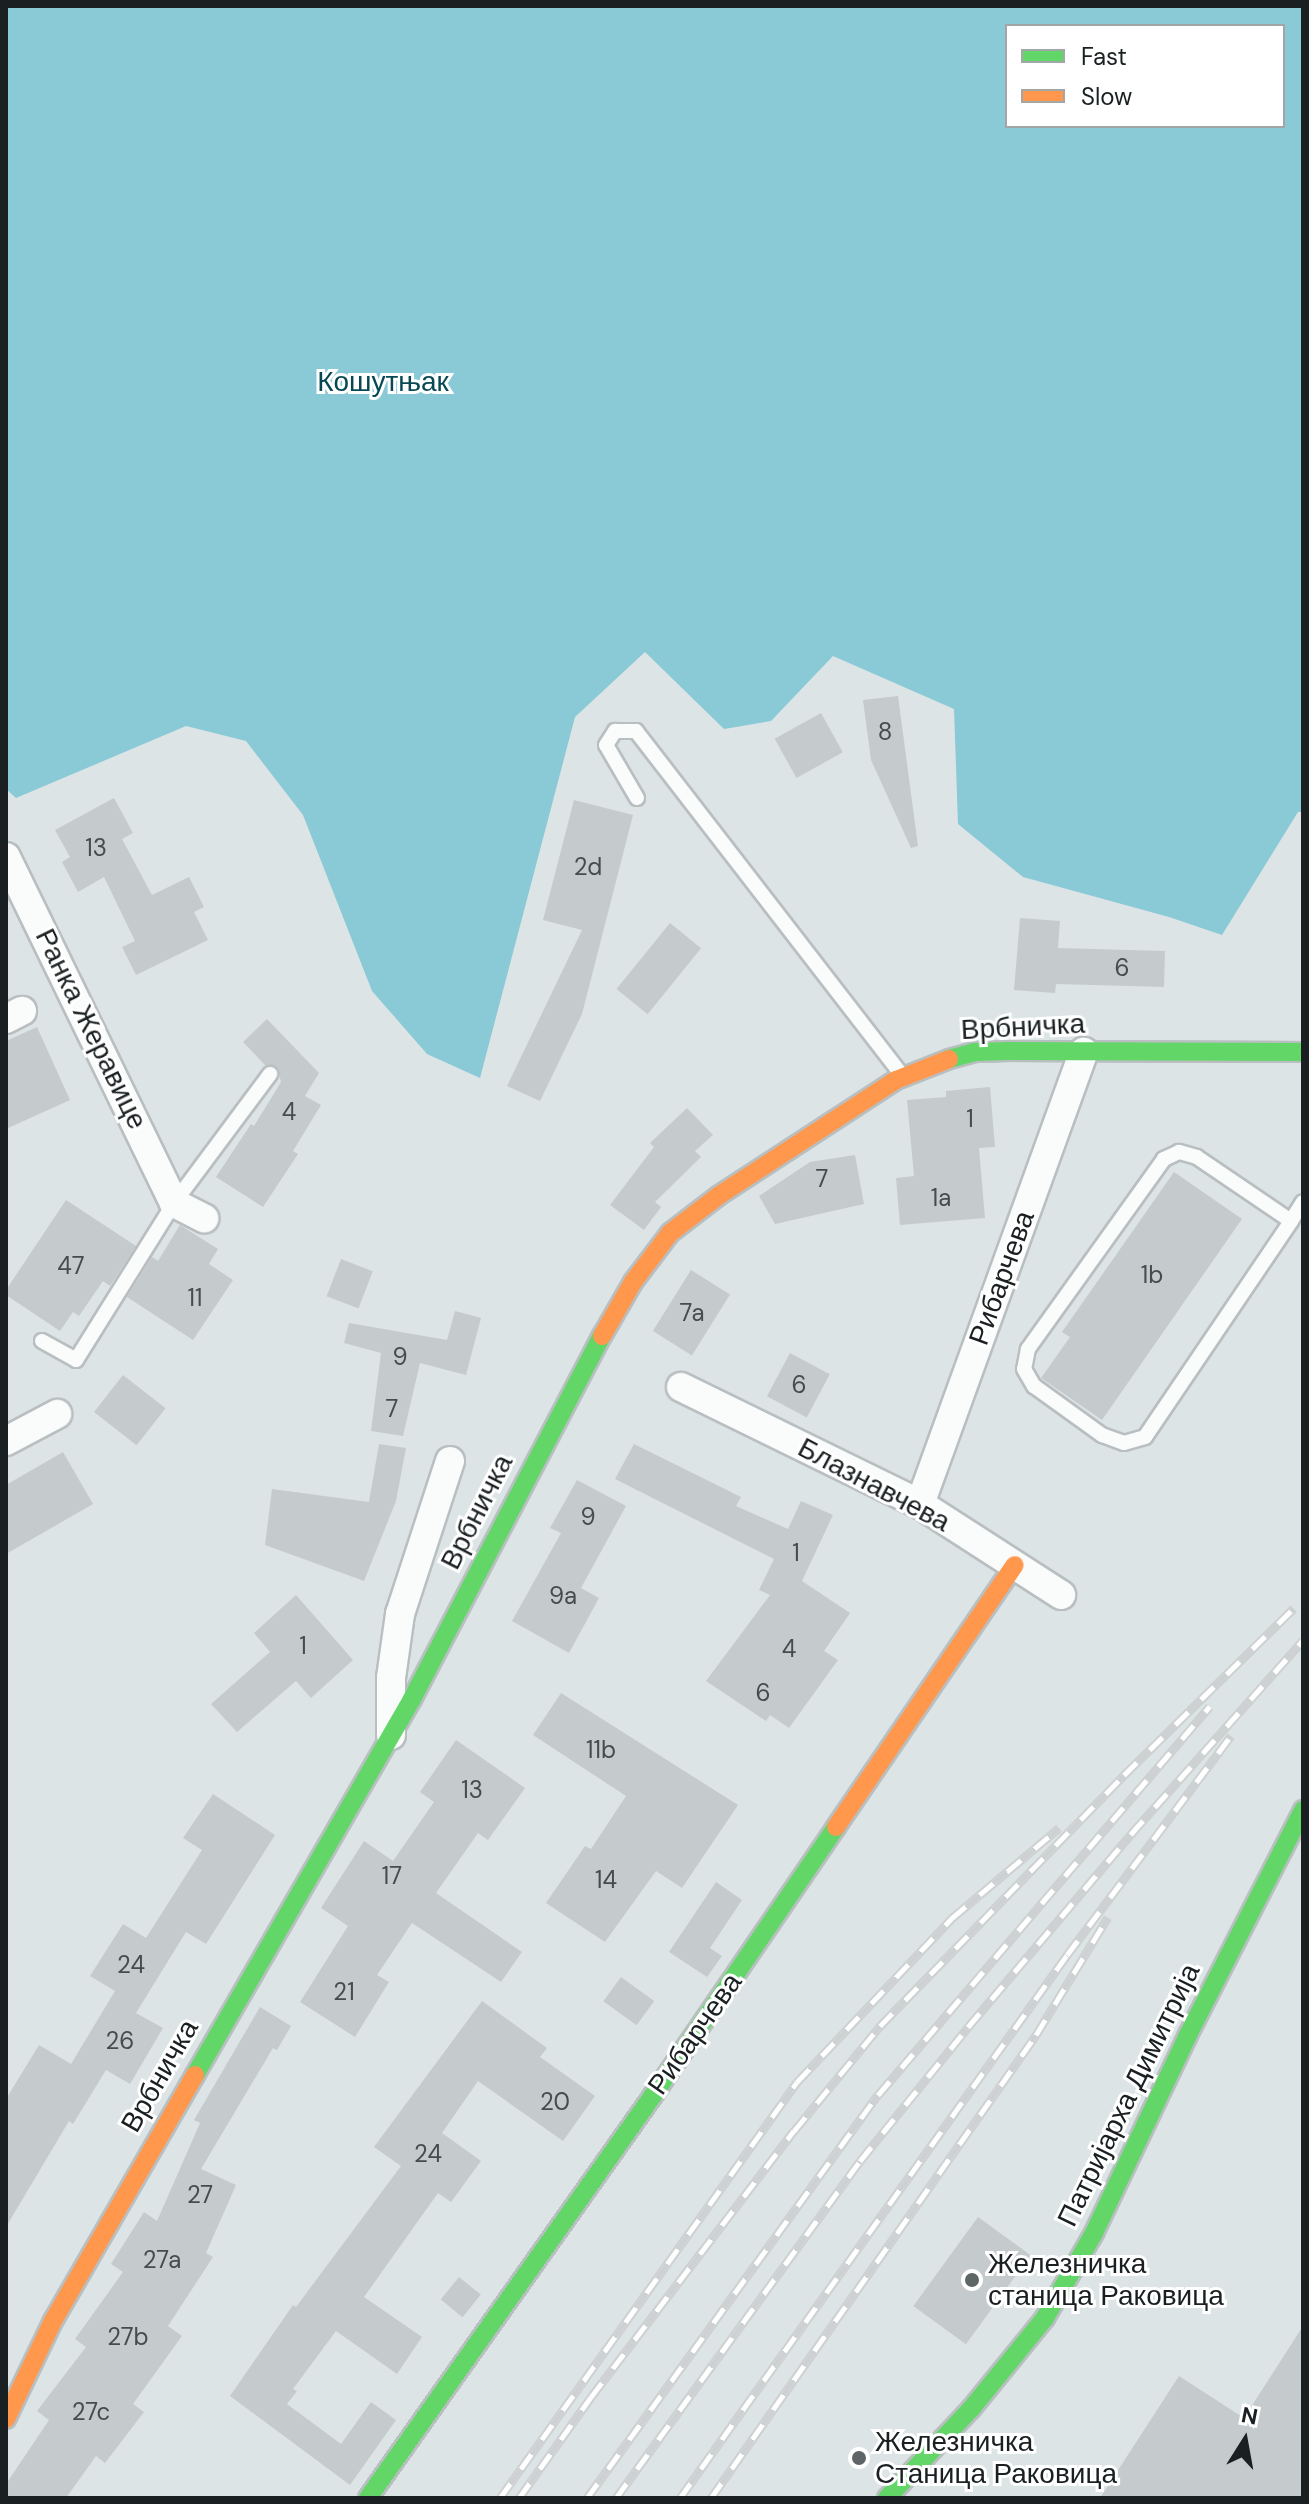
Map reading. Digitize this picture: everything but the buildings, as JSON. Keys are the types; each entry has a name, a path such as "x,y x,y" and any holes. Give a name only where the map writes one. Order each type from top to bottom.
{"street":[{"name":"Ранка Жеравице","path":"6,857 174,1203"},
{"name":"Врбничка","path":"6,2419 61,2307 391,1735 576,1381 654,1252 670,1233 718,1196 903,1077 976,1052 1303,1052"},
{"name":"Рибарчева","path":"920,1504 1084,1052"},
{"path":"174,1203 204,1218"},
{"name":"Блазнавчева","path":"681,1387 920,1504 1061,1595"},
{"path":"6,1441 57,1414"},
{"path":"391,1735 391,1678 400,1614 450,1461"},
{"name":"Рибарчева","path":"368,2498 627,2133 1015,1565"},
{"name":"Патријарха Димитрија","path":"887,2498 971,2409 1045,2318 1094,2233 1188,2035 1303,1810"}],"lane":[{"path":"637,798 606,745 615,731 636,731 903,1077"},
{"path":"42,1341 76,1360 174,1203 270,1074"},
{"path":"1291,1221 1197,1157 1179,1152 1164,1159 1028,1349 1024,1369 1034,1386 1102,1435 1124,1443 1145,1437 1291,1221 1303,1202"}],"green space":[{"name":"Кошутњак","path":"6,6 1303,6 1303,812 1298,812 1222,935 1169,917 1023,877 958,824 954,709 833,656 771,721 724,729 645,652 575,717 480,1078 427,1054 372,991 303,815 246,741 186,726 16,798 6,789"}],"railway":[{"path":"519,2498 591,2397 794,2131 880,2026 1124,1775 1294,1608"},
{"path":"616,2498 860,2161 1131,1834 1303,1640"},
{"path":"587,2498 878,2095 1210,1706"},
{"path":"680,2498 1067,1955 1231,1736"},
{"path":"500,2498 797,2082 952,1918 1059,1828"},
{"path":"711,2498 1036,2035 1108,1917"}],"traffic: fast":[{"path":"949,1059 976,1052 1008,1051 1303,1052"},
{"path":"195,2075 412,1699 602,1336"},
{"path":"887,2498 971,2409 1045,2318 1094,2233 1188,2035 1303,1810"},
{"path":"368,2498 654,2094 836,1827"}],"traffic: slow":[{"path":"602,1336 633,1282 670,1233 718,1196 896,1080 949,1059"},
{"path":"836,1827 1015,1565"},
{"path":"6,2419 53,2321 195,2075"}],"place":[{"name":"Железничка станица Раковица","path":"972,2280"},
{"name":"Железничка Станица Раковица","path":"859,2458"}]}
